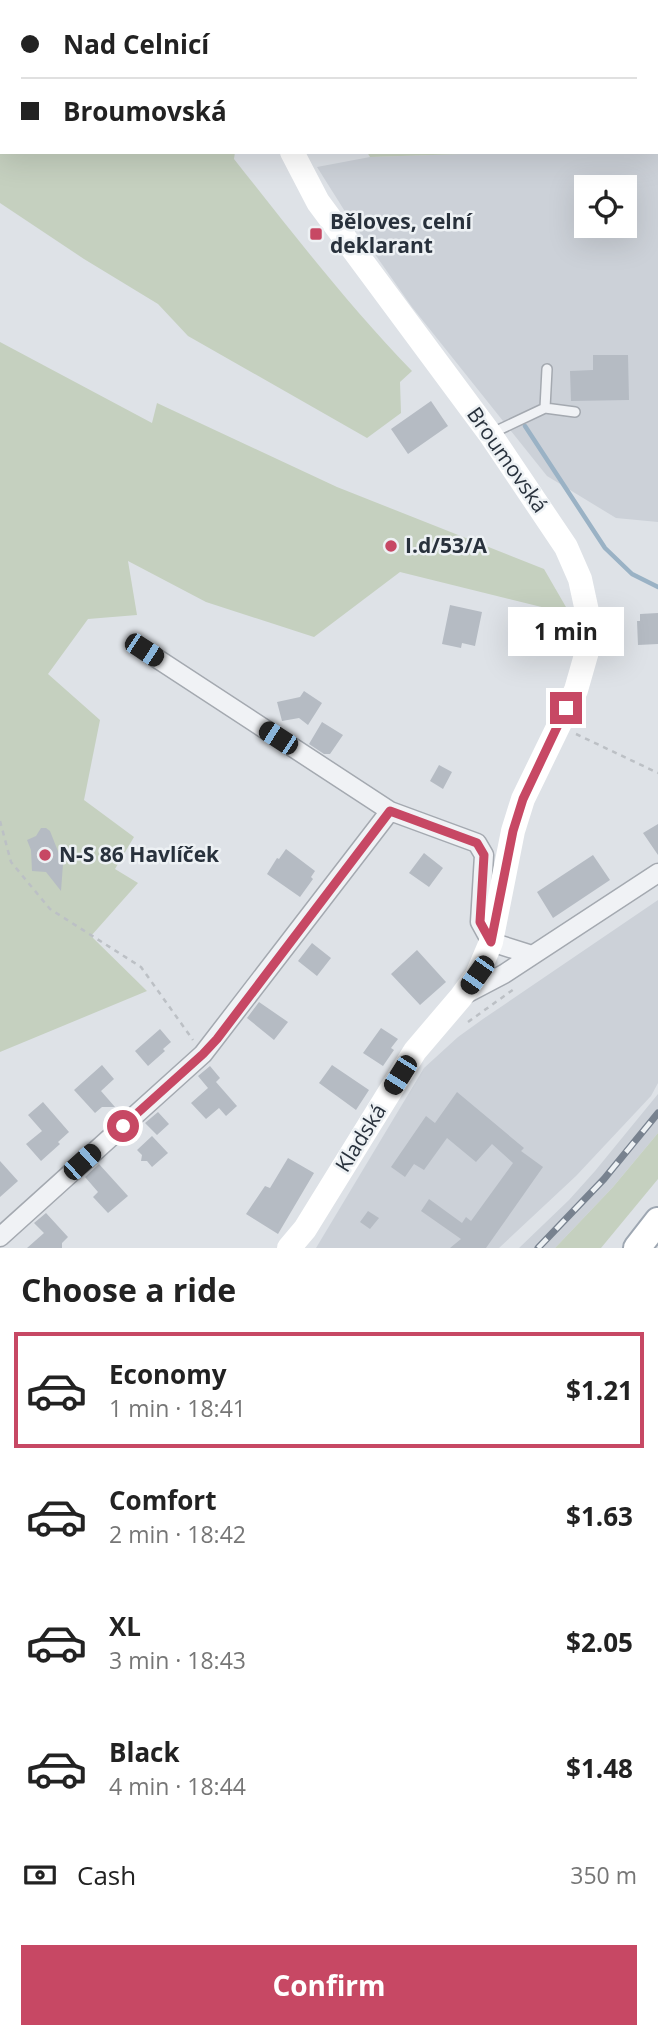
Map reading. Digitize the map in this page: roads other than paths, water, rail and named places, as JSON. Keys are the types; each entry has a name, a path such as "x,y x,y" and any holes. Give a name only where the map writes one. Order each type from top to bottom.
{"main road":[{"name":"Broumovská","path":"293,154 325,212 490,434 566,547 580,579 590,625 588,648 576,690 523,799"},
{"name":"Kladská","path":"289,1248 305,1228 415,1051 477,975 491,942 513,831 523,799"}],"street":[{"path":"144,650 390,811 477,843 484,855 480,922 491,942 532,955"},
{"path":"0,1237 203,1054 390,811"},
{"name":"Kladská","path":"461,997 504,974 658,873"}],"lane":[{"path":"545,408 547,369"},
{"path":"490,434 545,408 575,412"}],"waterway":[{"path":"525,426 605,548 632,574 658,587"}],"railway":[{"path":"538,1248 604,1179 658,1113"}],"place":[{"name":"Běloves, celní deklarant","path":"316,234"},
{"name":"I.d/53/A","path":"391,546"},
{"name":"N-S 86 Havlíček","path":"45,855"}]}
